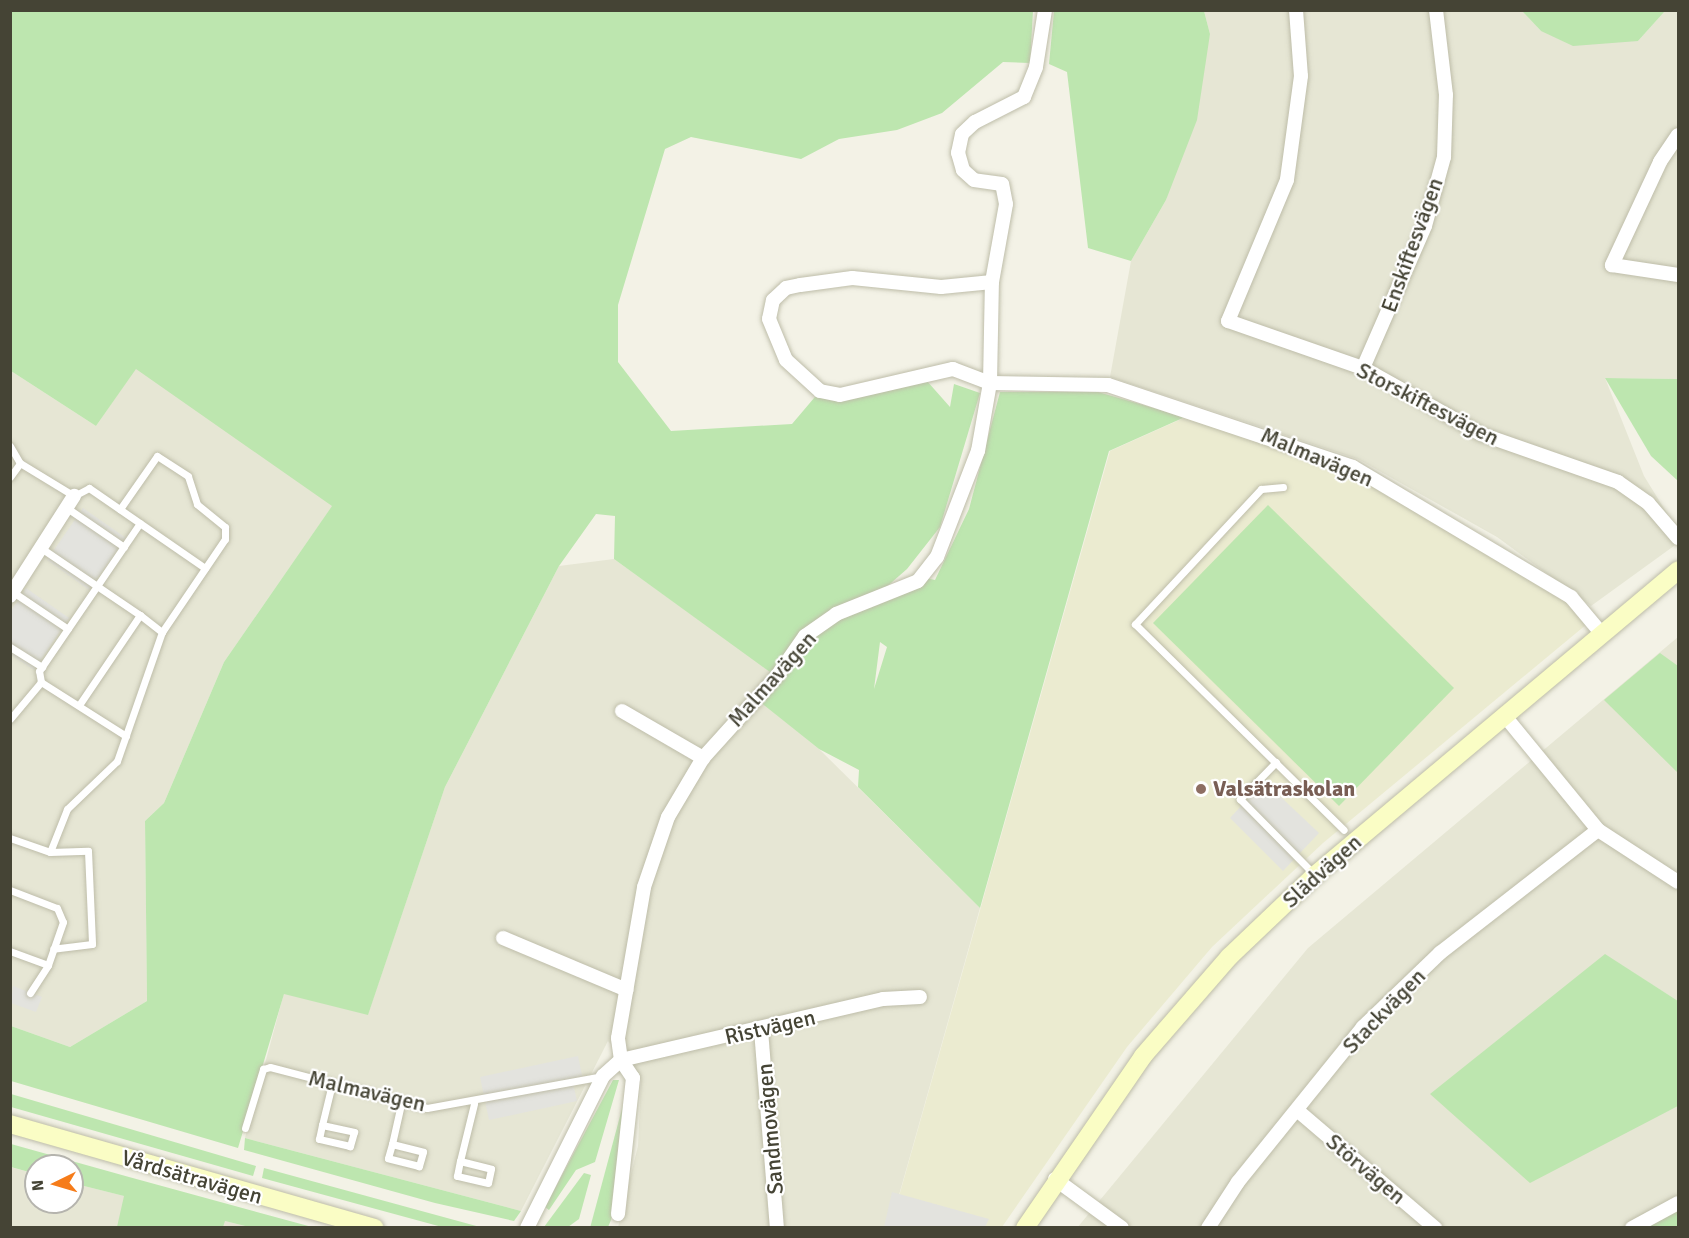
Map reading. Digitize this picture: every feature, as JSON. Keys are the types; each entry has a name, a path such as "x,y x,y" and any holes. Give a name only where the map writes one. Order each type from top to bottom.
{"street":[{"name":"Malmavägen","path":"618,1214 633,1078 621,1060 618,1038 644,887 668,817 703,758 777,676 805,636 836,614 918,581 937,557 978,451 990,383 992,282 1005,214 1002,184 974,180 963,170 958,153 962,134 975,122 1024,97 1036,67 1045,10"},
{"name":"Storskiftesvägen","path":"1296,10 1301,76 1287,180 1228,321 1363,368 1480,434 1618,482 1648,503 1678,538"},
{"name":"Enskiftesvägen","path":"1363,368 1425,226 1444,157 1446,95 1436,10"},
{"path":"1678,135 1660,162 1612,266 1678,275"},
{"name":"Malmavägen","path":"992,282 941,287 852,278 793,286 773,300 769,320 786,360 820,391 840,395 919,372 953,369 990,383 1108,385 1353,467 1571,597 1602,634"},
{"path":"12,594 70,502"},
{"name":"Slädvägen","path":"1024,1227 1055,1179 1143,1056 1213,975 1315,875 1678,570"},
{"path":"622,711 703,758"},
{"path":"1504,716 1598,830 1678,882"},
{"name":"Stackvägen","path":"1208,1227 1363,1027 1440,953 1598,830"},
{"path":"503,938 627,990"},
{"name":"Ristvägen","path":"621,1060 761,1030 883,999 920,998"},
{"name":"Sandmovägen","path":"761,1030 777,1227"},
{"name":"Malmavägen","path":"527,1227 603,1076 621,1060"},
{"name":"Störvägen","path":"1298,1110 1435,1227"},
{"name":"Vårdsätravägen","path":"10,1124 374,1227"},
{"path":"1055,1179 1122,1227"},
{"path":"1632,1227 1678,1203"}],"lane":[{"path":"10,446 20,463 124,547"},
{"path":"50,852 67,809 105,778 126,736 162,632 203,580 205,568 225,539 225,527 196,504 188,477 157,456 120,509"},
{"path":"10,477 20,463"},
{"path":"1283,487 1261,489 1135,624 1344,830"},
{"path":"70,502 89,489 205,568"},
{"path":"10,719 41,682 42,668 140,523"},
{"path":"41,548 162,632"},
{"path":"12,594 68,629"},
{"path":"79,705 140,615"},
{"path":"10,647 42,668"},
{"path":"41,682 79,705 95,721 126,736"},
{"path":"1276,762 1240,799 1315,875"},
{"path":"10,838 50,852 88,851 92,944 53,949"},
{"path":"10,890 57,908 63,922 48,965 30,993"},
{"path":"10,951 48,965"},
{"name":"Malmavägen","path":"245,1128 263,1069 332,1084 401,1104 427,1108 474,1104 603,1076"},
{"path":"322,1125 354,1132 350,1146 319,1139 322,1125 332,1084"},
{"path":"392,1144 423,1152 419,1166 388,1158 401,1104"},
{"path":"460,1161 491,1169 488,1183 457,1176 460,1161 474,1104"}],"shaded area":[{"path":"1204,11 1522,11 1541,31 1638,41 1665,11 1678,11 1678,379 1605,378 1644,476 1678,531 1678,543 1591,606 1497,537 1358,459 1110,377 1131,261 1166,200 1210,34"},
{"path":"136,368 333,505 224,662 164,803 145,821 147,1001 70,1047 11,1026 11,371 96,426"},
{"name":"Valsätraskolan","path":"1197,412 1353,467 1571,597 1587,624 1323,843 1212,947 1127,1047 1002,1227 890,1228 1110,451"},
{"path":"83,508 126,538 89,590 47,560"},
{"path":"614,559 777,676 755,697 819,749 980,908 890,1227 618,1227 638,1146 641,1080 608,1041 521,1211 245,1138 284,993 368,1014 445,787 559,566"},
{"path":"26,588 69,618 34,670 11,655 11,611"},
{"path":"1678,637 1678,1001 1605,955 1643,1123 1678,1106 1678,1203 1632,1228 1077,1228 1308,948"},
{"path":"1264,781 1319,833 1283,871 1230,818"},
{"path":"13,986 42,997 36,1012 11,1003"},
{"path":"578,1056 583,1080 573,1083 577,1101 489,1120 480,1077"},
{"path":"10,1167 24,1171 24,1214 84,1214 84,1186 249,1227 11,1227"},
{"path":"892,1192 989,1219 985,1227 884,1227"}],"green space":[{"path":"10,11 1033,11 1030,63 1003,62 942,113 897,130 839,139 801,159 691,137 665,149 618,305 618,362 671,431 792,424 820,391 840,395 919,372 950,407 954,384 980,393 940,527 907,569 875,597 921,577 935,580 969,509 1000,392 1098,392 1185,417 1109,451 980,908 858,787 859,770 819,749 754,697 770,672 614,559 615,516 596,514 559,566 445,787 368,1015 284,994 238,1148 11,1081 11,1026 70,1047 147,1001 145,821 164,803 224,662 332,506 136,369 96,426 11,371","holes":["880,642 887,647 874,689"]},
{"path":"1054,11 1204,11 1210,34 1197,120 1166,200 1131,261 1088,248 1067,72 1049,64"},
{"path":"1522,11 1665,11 1638,41 1573,46 1541,31"},
{"path":"1605,378 1678,379 1678,481 1651,456"},
{"path":"1268,505 1454,688 1339,806 1153,623"},
{"path":"1660,653 1678,666 1678,773 1604,700"},
{"path":"1605,954 1678,1001 1678,1106 1530,1183 1430,1094"},
{"path":"613,1080 619,1080 595,1162 576,1170 549,1210 545,1207"},
{"path":"11,1094 256,1166 253,1176 11,1107"},
{"path":"626,1094 611,1220 608,1227 590,1228"},
{"path":"245,1138 521,1211 514,1221 435,1203 244,1150"},
{"path":"11,1144 47,1154 24,1154 24,1171 11,1167"},
{"path":"84,1164 312,1227 249,1227 225,1221 223,1227 117,1227 124,1196 84,1186"},
{"path":"264,1168 480,1227 442,1227 262,1178"},
{"path":"584,1173 591,1175 579,1219 568,1227 544,1227"},
{"path":"1678,1203 1678,1227 1632,1228"}],"place":[{"name":"Valsätraskolan","path":"1201,789"}]}
